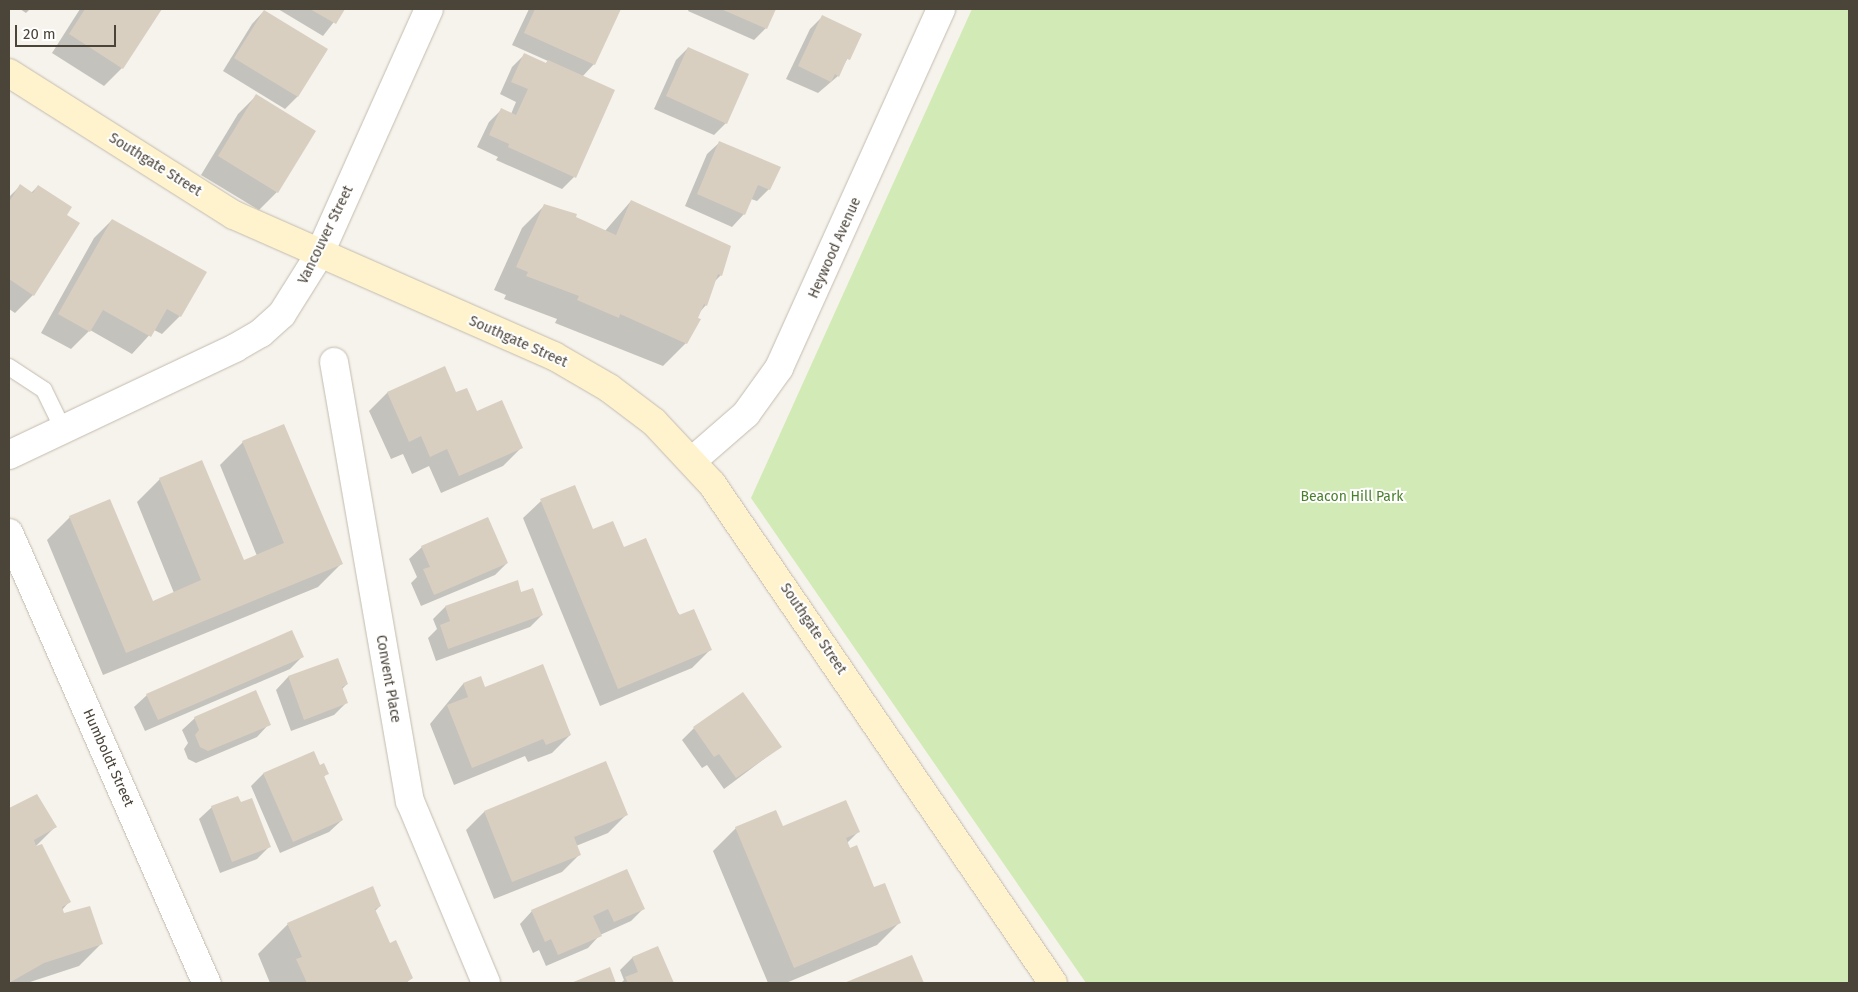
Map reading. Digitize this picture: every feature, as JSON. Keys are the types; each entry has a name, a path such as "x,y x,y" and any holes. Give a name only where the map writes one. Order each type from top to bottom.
{"street":[{"name":"Vancouver Street","path":"9,455 261,333 282,314 319,255 429,9"},
{"name":"Heywood Avenue","path":"692,461 746,414 779,368 941,9"},
{"name":"Southgate Street","path":"9,73 234,215 319,255 554,356 624,399 654,422 712,484 1053,983"},
{"name":"Convent Place","path":"334,362 410,801 486,983"},
{"name":"Humboldt Street","path":"9,533 207,983"}],"lane":[{"path":"9,367 44,390 62,429"}],"green space":[{"name":"Beacon Hill Park","path":"972,9 1849,9 1849,983 1086,983 751,498"}],"building":[{"path":"85,9 162,9 123,69 69,34"},
{"path":"310,9 345,9 336,24"},
{"path":"535,9 621,9 595,65 524,33"},
{"path":"721,9 776,9 767,29"},
{"path":"264,10 328,49 298,97 234,58"},
{"path":"822,15 862,34 850,60 847,59 839,77 835,74 831,82 798,66"},
{"path":"688,47 749,74 727,124 666,96"},
{"path":"524,53 546,63 548,60 615,90 576,178 508,147 509,144 489,135 501,108 516,115 528,89 511,82"},
{"path":"256,94 316,131 278,193 218,156"},
{"path":"719,141 781,167 770,190 758,185 745,215 697,194"},
{"path":"20,184 33,193 38,185 72,207 67,215 80,223 34,296 9,279 9,202"},
{"path":"631,200 731,246 722,276 718,274 707,306 704,304 698,318 701,319 687,344 620,314 619,318 577,300 579,296 526,276 528,272 516,267 544,204 577,214 576,217 616,235"},
{"path":"112,219 207,272 181,317 167,309 151,337 103,310 90,332 58,314"},
{"path":"445,366 456,392 467,388 477,411 502,400 523,448 459,476 447,449 430,457 421,436 409,442 387,392"},
{"path":"284,424 343,564 126,653 69,516 110,499 153,601 201,580 159,478 202,460 244,560 284,543 242,441"},
{"path":"575,485 593,529 613,521 624,547 646,538 679,615 694,609 712,650 618,689 540,499"},
{"path":"488,517 508,563 434,595 423,569 430,567 421,546"},
{"path":"518,580 521,592 533,588 543,615 448,649 440,625 450,621 445,606"},
{"path":"292,630 304,657 158,720 146,694"},
{"path":"338,658 348,684 342,687 348,703 304,720 288,676"},
{"path":"543,664 571,735 546,745 543,739 472,768 447,705 468,697 463,683 481,676 485,687"},
{"path":"256,690 271,725 208,751 200,747 195,735 199,730 194,717"},
{"path":"743,692 782,747 736,778 719,754 714,757 693,727"},
{"path":"314,751 320,765 324,763 329,774 324,776 343,820 293,842 263,773"},
{"path":"606,761 628,815 574,837 581,855 512,882 484,811"},
{"path":"37,794 57,827 34,840 36,846 42,844 71,902 62,907 64,913 90,906 103,944 44,963 9,983 9,808"},
{"path":"238,796 241,802 252,798 271,847 232,862 211,806"},
{"path":"846,800 860,832 846,838 850,848 857,845 874,887 885,883 901,923 794,968 735,827 776,810 783,826"},
{"path":"627,869 645,909 614,922 608,909 593,916 602,936 558,955 551,939 545,942 531,910"},
{"path":"373,886 381,906 375,909 390,943 396,940 413,978 405,983 307,983 296,959 302,957 287,923"},
{"path":"658,946 674,983 628,983 625,977 638,972 632,957"},
{"path":"912,955 924,983 844,983"},
{"path":"610,967 616,983 571,983"}]}
